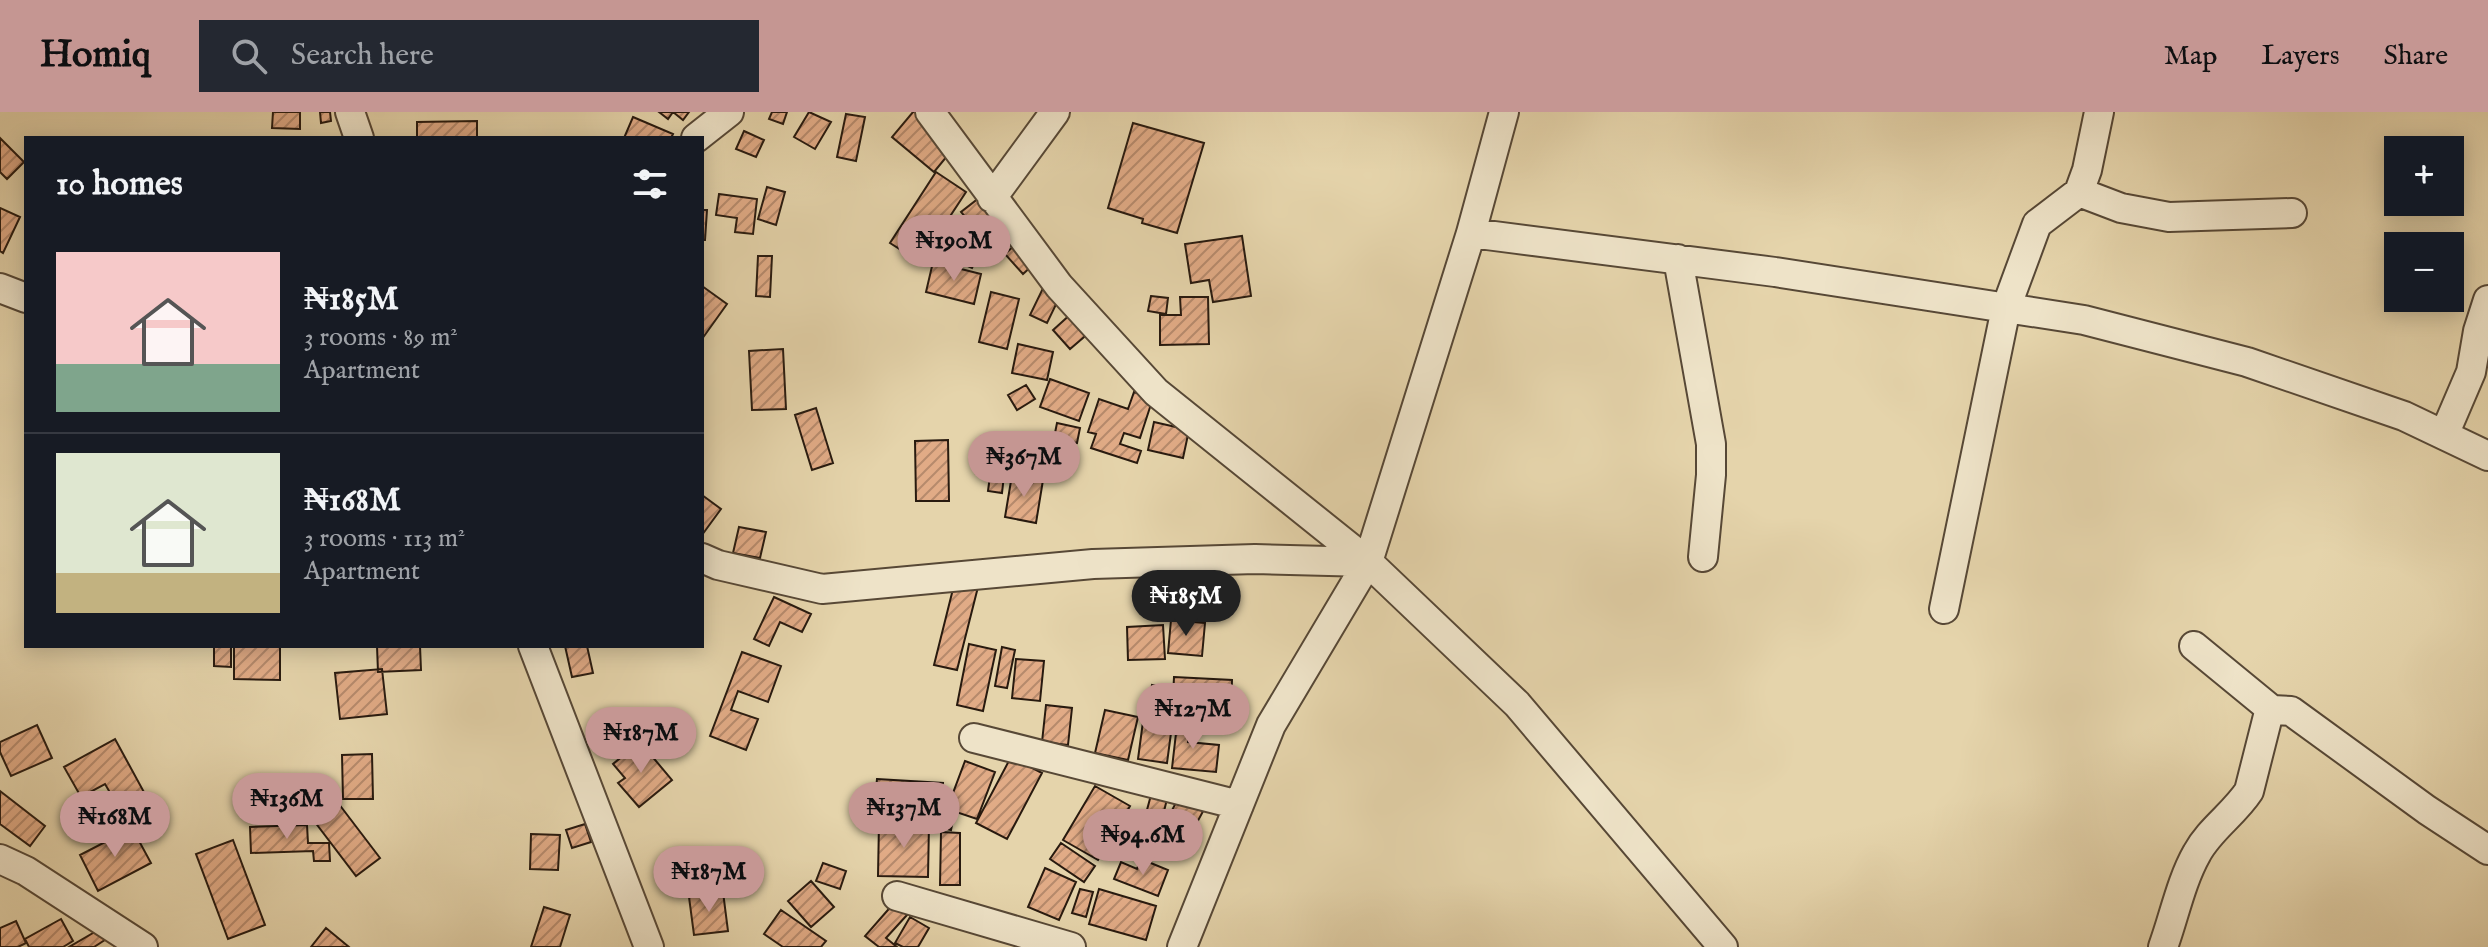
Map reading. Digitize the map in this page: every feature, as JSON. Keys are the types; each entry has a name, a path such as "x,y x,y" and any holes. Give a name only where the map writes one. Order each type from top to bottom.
{"street":[{"path":"350,112 358,136"},
{"path":"699,136 729,112"},
{"path":"930,112 1059,286 1156,392 1368,562 1517,704 1723,947"},
{"path":"992,198 1055,112"},
{"path":"1182,947 1271,725 1368,562 1471,233 1504,112"},
{"path":"1944,609 2006,308 2037,224 2079,192 2087,170 2099,112"},
{"path":"2079,192 2121,208 2169,217 2292,213"},
{"path":"1471,233 1678,259 2084,320 2247,362 2404,416 2488,456"},
{"path":"1678,259 1711,444 1703,557"},
{"path":"0,288 24,297"},
{"path":"2444,435 2471,372 2478,331 2488,300"},
{"path":"704,559 718,565 822,589 1093,564 1255,559 1368,562"},
{"path":"2194,646 2272,710 2291,711 2427,810 2488,850"},
{"path":"534,648 649,947"},
{"path":"2163,947 2196,854 2212,831 2249,791 2272,710"},
{"path":"974,738 1239,805"},
{"path":"0,859 26,871 143,947"},
{"path":"897,896 1071,947"}],"building":[{"path":"273,112 300,112 300,129 272,128"},
{"path":"320,112 330,112 331,121 321,123"},
{"path":"659,112 673,112 668,119"},
{"path":"673,112 689,112 683,120"},
{"path":"772,112 787,112 783,124 769,119"},
{"path":"809,112 831,122 815,149 794,137"},
{"path":"913,112 918,112 957,144 934,172 892,137"},
{"path":"846,114 865,117 856,161 837,157"},
{"path":"633,117 673,134 672,136 625,136"},
{"path":"477,121 477,136 417,136 417,122"},
{"path":"1133,123 1204,143 1177,233 1142,223 1143,219 1108,208"},
{"path":"744,131 764,140 756,157 736,149"},
{"path":"0,138 24,162 7,179 0,172"},
{"path":"936,172 966,192 920,262 890,243"},
{"path":"767,187 785,192 776,225 758,219"},
{"path":"719,194 757,199 753,234 735,232 737,218 716,215"},
{"path":"979,198 1000,223 982,237 961,212"},
{"path":"0,208 20,217 3,253 0,251"},
{"path":"704,210 707,210 705,240"},
{"path":"952,226 985,241 972,268 940,254"},
{"path":"1242,236 1251,296 1213,302 1209,280 1191,283 1185,244"},
{"path":"1016,244 1034,264 1023,274 1005,254"},
{"path":"758,256 772,256 770,297 756,296"},
{"path":"933,262 981,274 974,304 926,292"},
{"path":"1046,282 1063,290 1047,323 1030,315"},
{"path":"704,287 727,304 704,336"},
{"path":"991,292 1019,299 1007,349 979,342"},
{"path":"1151,296 1168,298 1166,314 1148,311"},
{"path":"1180,297 1208,297 1209,344 1160,345 1160,315 1181,315"},
{"path":"1072,313 1090,332 1070,349 1053,330"},
{"path":"1018,344 1053,352 1047,380 1012,373"},
{"path":"783,349 786,409 752,410 749,351"},
{"path":"1050,379 1089,393 1079,421 1040,407"},
{"path":"1026,385 1035,399 1017,410 1008,395"},
{"path":"1134,392 1153,398 1140,438 1124,433 1120,444 1141,451 1137,463 1091,448 1096,434 1088,432 1099,399 1128,409"},
{"path":"816,408 833,463 812,470 795,415"},
{"path":"1154,422 1189,430 1183,458 1148,450"},
{"path":"1057,423 1080,428 1077,443 1054,438"},
{"path":"981,436 1008,439 1002,493 988,491 990,476 976,474"},
{"path":"948,440 949,501 916,501 915,441"},
{"path":"1016,444 1046,449 1043,468 1013,463"},
{"path":"1012,475 1043,480 1036,523 1005,517"},
{"path":"704,496 721,509 704,532"},
{"path":"739,527 766,532 760,558 733,553"},
{"path":"955,581 978,587 957,670 934,665"},
{"path":"774,597 811,614 802,632 780,622 769,646 754,639"},
{"path":"1171,620 1205,623 1202,656 1168,653"},
{"path":"1163,625 1165,659 1128,660 1127,627"},
{"path":"969,644 996,650 983,711 957,705"},
{"path":"1002,647 1015,650 1007,688 995,686"},
{"path":"214,648 231,648 231,667 214,666"},
{"path":"234,648 280,648 280,680 234,679"},
{"path":"377,648 420,648 421,670 378,672"},
{"path":"565,648 587,648 593,673 572,677"},
{"path":"742,652 781,666 768,702 738,691 731,710 758,719 746,750 710,736"},
{"path":"1016,659 1044,661 1040,701 1012,698"},
{"path":"382,669 387,714 340,719 335,673"},
{"path":"1174,677 1232,680 1231,712 1194,710 1194,699 1173,698"},
{"path":"1152,685 1173,688 1171,700 1150,697"},
{"path":"1146,699 1175,703 1167,763 1138,759"},
{"path":"1046,705 1072,708 1068,745 1042,742"},
{"path":"1105,710 1138,717 1128,760 1095,753"},
{"path":"1178,716 1191,717 1188,742 1219,745 1216,772 1172,768"},
{"path":"37,725 52,758 11,776 0,752 0,742"},
{"path":"115,739 145,794 119,808 105,784 81,797 64,767"},
{"path":"640,742 672,780 639,807 618,783 625,778 613,764"},
{"path":"372,754 373,799 343,799 342,755"},
{"path":"1011,757 1042,773 1007,839 976,823"},
{"path":"965,761 995,772 977,819 947,809"},
{"path":"877,779 943,783 941,804 875,799"},
{"path":"1095,786 1130,806 1098,860 1063,840"},
{"path":"0,791 45,826 30,846 0,824"},
{"path":"329,791 380,858 356,876 305,809"},
{"path":"1182,791 1207,804 1180,854 1156,841"},
{"path":"1151,795 1167,799 1157,840 1140,836"},
{"path":"939,817 953,820 951,830 937,827"},
{"path":"879,823 929,824 928,877 878,876"},
{"path":"585,824 591,842 572,848 566,830"},
{"path":"307,825 308,843 329,843 330,861 314,861 313,851 251,853 250,827"},
{"path":"132,828 151,863 98,891 80,855"},
{"path":"941,832 960,833 960,885 940,885"},
{"path":"531,834 560,835 558,870 530,869"},
{"path":"233,840 265,925 228,939 196,854"},
{"path":"1061,843 1095,866 1084,882 1050,859"},
{"path":"1141,859 1168,870 1158,896 1114,879 1121,862 1137,869"},
{"path":"823,863 846,871 840,889 816,881"},
{"path":"1045,868 1076,882 1059,920 1028,907"},
{"path":"811,881 834,907 811,927 788,901"},
{"path":"1080,889 1093,892 1086,917 1072,913"},
{"path":"1099,889 1156,906 1146,940 1089,924"},
{"path":"723,892 728,931 694,935 689,897"},
{"path":"894,903 907,915 886,938 897,947 879,947 865,936"},
{"path":"544,907 570,915 560,947 531,947"},
{"path":"781,910 826,941 821,947 783,947 764,934"},
{"path":"910,917 929,928 918,947 903,947 895,943"},
{"path":"61,919 73,941 63,947 29,947 25,939"},
{"path":"16,921 26,943 18,947 0,947 0,928"},
{"path":"105,926 111,936 94,947 69,947"},
{"path":"326,928 349,947 311,947"}]}
